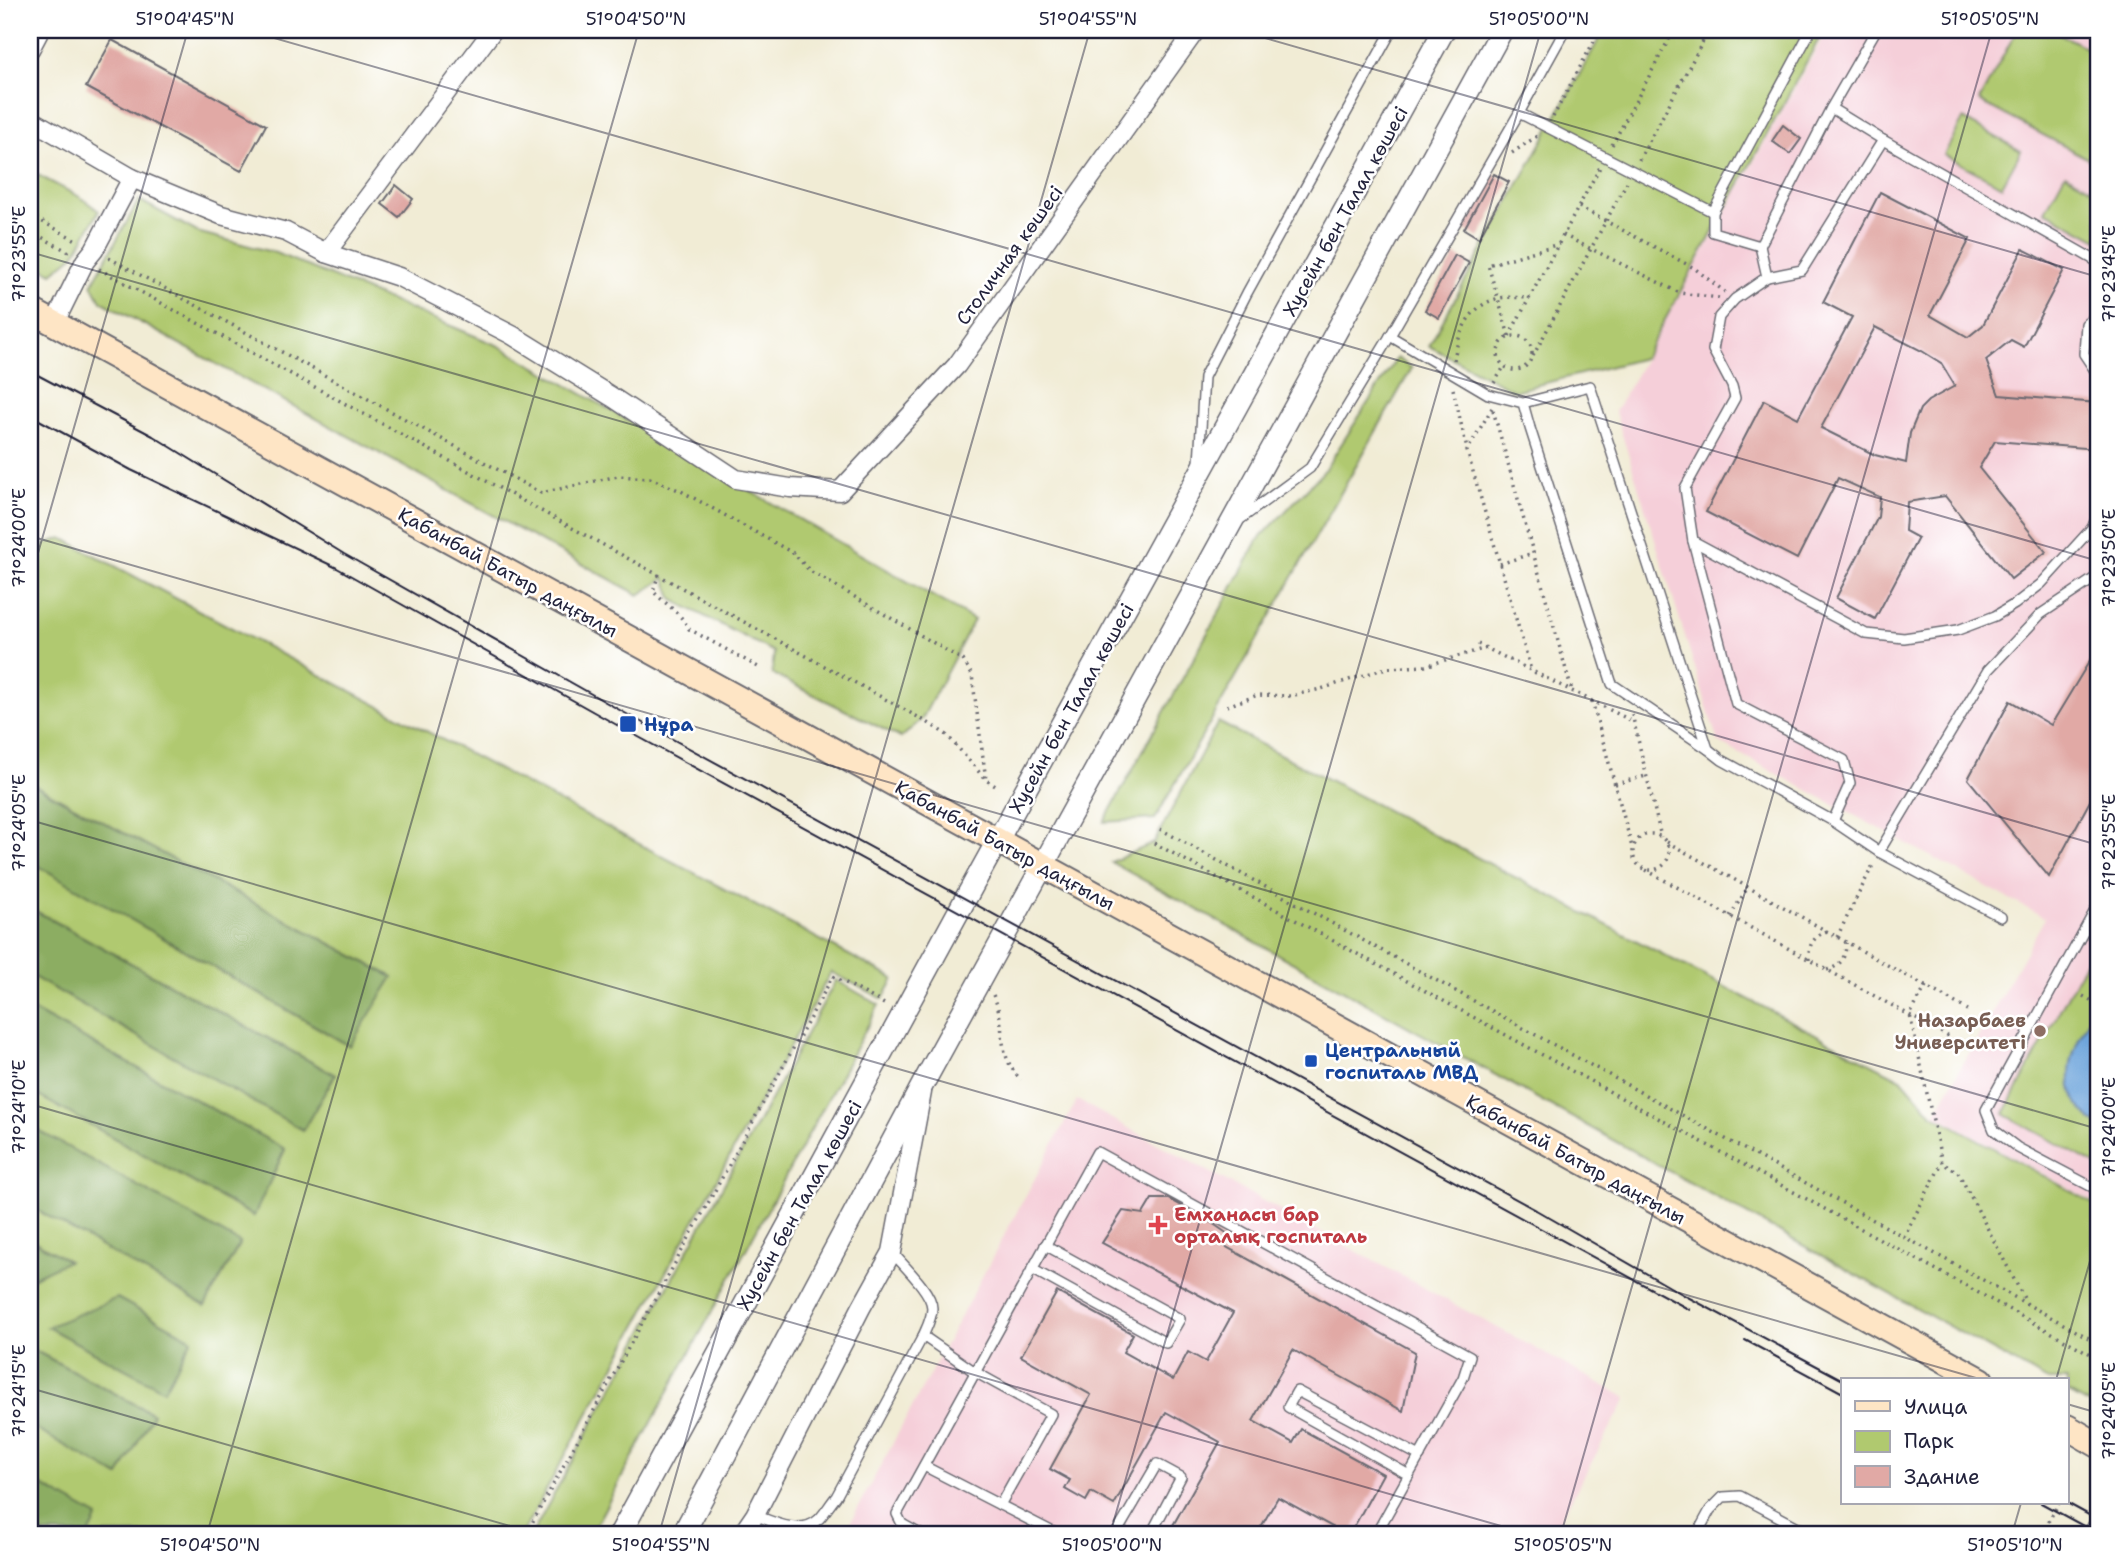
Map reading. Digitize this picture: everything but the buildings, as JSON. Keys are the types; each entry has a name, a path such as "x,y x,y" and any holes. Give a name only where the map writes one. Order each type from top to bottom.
{"main road":[{"name":"Қабанбай Батыр даңғылы","path":"30,310 1977,1378"},
{"path":"2068,1428 2098,1445"}],"street":[{"path":"30,49 40,30"},
{"path":"30,119 132,178 221,215 286,232 326,253 493,30"},
{"name":"Столичная көшесі","path":"326,253 399,277 512,335 736,479 790,488 840,491 957,365 1196,30"},
{"name":"Хусейн бен Талал көшесі","path":"620,1534 1444,30"},
{"path":"683,1534 924,1082 1502,30"},
{"path":"54,324 132,178"},
{"path":"742,1534 755,1515 892,1252 924,1082"},
{"path":"2095,1534 2098,1528"}],"lane":[{"path":"1198,477 1204,377 1247,293 1392,30"},
{"path":"1229,527 1310,468 1390,336 1564,30"},
{"path":"1760,246 1713,232 1713,212 1811,30"},
{"path":"1767,277 1760,246 1831,108 1876,30"},
{"path":"1831,108 2098,262"},
{"path":"1519,113 1713,212"},
{"path":"1833,821 1850,783 1844,760 1735,704 1693,541 1685,488 1735,398 1732,386 1713,350 1719,317 1735,299 1767,277 1802,270 1883,140"},
{"path":"2098,314 2086,324 2084,354 2098,375"},
{"path":"1390,336 1488,394 1523,403 1590,386 1708,749"},
{"path":"1523,403 1612,684 1722,760 1833,821 1879,852 2001,917"},
{"path":"1693,541 1866,634 1904,638 1958,630 2005,610 2041,583 2092,528 2098,515"},
{"path":"1879,852 1988,670 2041,614 2098,576"},
{"path":"2098,905 1986,1110 1994,1130 2018,1148 2098,1190"},
{"path":"920,1534 902,1524 897,1514 1097,1152 1469,1356 1464,1378 1376,1534"},
{"path":"1032,1269 1166,1343 1180,1319 1045,1245"},
{"path":"755,1515 779,1525 796,1527 806,1527 820,1518 835,1497 923,1336 932,1315 933,1304 929,1295 892,1252"},
{"path":"923,1336 975,1372 1051,1413 1000,1505"},
{"path":"1409,1475 1288,1407 1297,1391 1420,1456"},
{"path":"1116,1534 1157,1464 1181,1477 1151,1534"},
{"path":"924,1466 1057,1534"},
{"path":"1697,1534 1710,1510 1723,1497 1740,1496 1811,1534"}],"path":[{"path":"1485,172 1548,128 1600,30"},
{"path":"1674,30 1509,336 1500,344 1498,356 1504,367 1516,371 1527,367 1709,30"},
{"path":"1682,30 1704,40"},
{"path":"1579,207 1694,268 1735,299"},
{"path":"30,215 89,255 927,722 947,735 986,780 997,787"},
{"path":"30,231 89,255 541,493 618,476 650,478 683,492 793,553 810,571 963,660 972,675 986,780"},
{"path":"1563,235 1680,293 1735,299"},
{"path":"1509,336 1488,265 1559,244"},
{"path":"1530,298 1497,298 1476,309 1465,324 1456,344 1452,373 1454,396 1467,451 1531,670"},
{"path":"1509,336 1521,336 1531,344 1533,356"},
{"path":"1488,394 1572,691"},
{"path":"1467,451 1492,408"},
{"path":"1500,564 1533,553"},
{"path":"659,574 653,591 684,619 689,629 760,668"},
{"path":"1478,644 1634,722"},
{"path":"1227,706 1258,695 1290,696 1321,689 1387,668 1425,666 1486,648"},
{"path":"1627,695 1661,837"},
{"path":"1592,701 1634,862 1951,1038"},
{"path":"1615,784 1646,776"},
{"path":"1160,829 2098,1343"},
{"path":"1632,847 1641,835 1655,833 1968,1010"},
{"path":"1646,870 1661,868 1670,856 1667,842"},
{"path":"1154,843 2098,1358"},
{"path":"1837,937 1879,852"},
{"path":"1730,916 1748,887"},
{"path":"1809,960 1808,950 1812,941 1827,931"},
{"path":"1828,970 1843,960 1846,942"},
{"path":"983,975 999,1008 1001,1037 1010,1069 1021,1080"},
{"path":"526,1534 833,976 903,1015"},
{"path":"1904,1237 1942,1163 1910,1015 1926,986"},
{"path":"2083,996 2098,1004"},
{"path":"1942,1163 1958,1172 2027,1304"},
{"path":"2041,1534 2058,1504"}],"shaded area":[{"path":"1827,30 2098,30 2098,1204 1935,1114 2045,918 1718,742 1615,412"},
{"name":"Емханасы бар орталық госпиталь","path":"1077,1100 1627,1398 1552,1534 844,1534"}],"green space":[{"path":"1604,30 1824,30 1644,358 1514,391 1429,346"},
{"path":"2017,30 2053,30 2098,54 2098,164 1979,101"},
{"path":"1963,119 2021,151 2002,186 1944,155"},
{"path":"30,171 80,197 99,211 74,255 52,273 30,261"},
{"path":"2065,174 2098,192 2098,240 2045,211"},
{"path":"139,200 197,232 276,253 499,346 974,620 922,719 901,738 772,674 774,652 673,600 665,578 639,595 101,301 92,284"},
{"path":"1397,358 1412,368 1155,819 1104,822 1259,539 1324,471"},
{"path":"62,538 894,979 883,999 831,972 522,1534 89,1534 97,1517 30,1479 30,1426 119,1476 153,1414 30,1348 30,1279 67,1260 30,1239 30,1206 205,1306 240,1244 30,1126 30,1091 253,1216 285,1150 30,1009 30,975 303,1130 335,1075 30,908 30,861 349,1046 393,977 30,783 30,543 37,547"},
{"path":"1218,722 1903,1080 1932,1114 2098,1206 2098,1409 2068,1393 2068,1378 2042,1378 1111,862 1154,843"},
{"path":"30,783 393,977 350,1046 30,861"},
{"path":"30,908 335,1075 303,1130 30,975"},
{"path":"2098,939 2098,1166 2004,1114"},
{"path":"836,980 879,1005 591,1534 532,1534"},
{"path":"30,1009 285,1149 254,1216 30,1091"},
{"path":"30,1126 240,1243 205,1306 30,1206"},
{"path":"30,1239 68,1261 30,1279"},
{"path":"117,1298 192,1339 164,1390 47,1327"},
{"path":"30,1348 153,1414 119,1476 30,1426"},
{"path":"30,1479 98,1517 89,1534 36,1534 30,1531"}],"water":[{"path":"2098,1002 2098,1125 2083,1111 2074,1096 2070,1081 2075,1050"}],"tram line":[{"path":"30,371 153,436 344,554 632,717 1841,1379"},
{"path":"30,415 131,470 337,568 624,729 1690,1310"},
{"path":"1745,1340 1841,1392"},
{"path":"2043,1504 2098,1534"},
{"path":"2068,1504 2098,1520"}],"place":[{"name":"Нұра","path":"628,724"},
{"name":"Назарбаев Университеті","path":"2040,1031"},
{"name":"Центральный госпиталь МВД","path":"1311,1061"},
{"name":"Емханасы бар орталық госпиталь","path":"1158,1225"}]}
